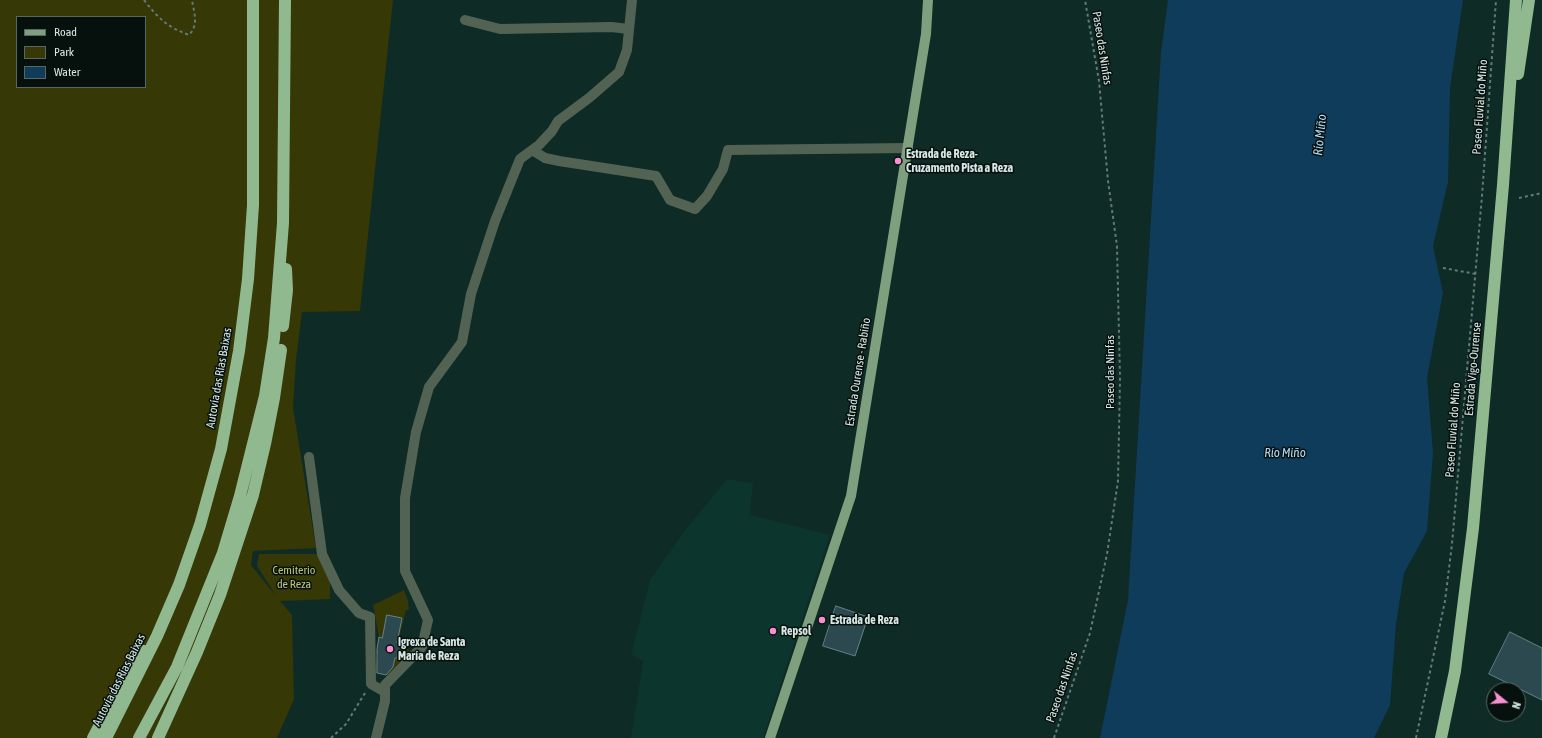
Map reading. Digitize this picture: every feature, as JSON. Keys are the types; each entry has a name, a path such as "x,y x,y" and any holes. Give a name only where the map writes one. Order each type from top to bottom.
{"highway":[{"name":"Autovía das Rías Baixas","path":"106,738 157,636 179,585 202,518 221,449 239,351 248,279 253,205 253,0"},
{"path":"158,738 197,652 220,595 252,495 265,444 274,398 287,290 283,223 285,0"},
{"name":"Estrada Vigo-Ourense","path":"1441,738 1455,671 1473,528 1516,0"},
{"path":"1502,185 1529,0"},
{"path":"139,738 180,660 223,553 240,496 265,396 274,338 283,223"},
{"path":"93,738 129,669 157,636"}],"main road":[{"name":"Estrada Ourense - Rabiño","path":"770,738 851,496 926,34 928,0"}],"street":[{"path":"376,738 385,701 385,685 422,646 428,620 405,571 405,498 416,432 429,387 462,342 471,294 495,221 520,158 539,145 552,131 558,121 589,98 619,72 627,50 632,0"},
{"path":"465,20 500,29 611,27 629,29"},
{"path":"532,150 545,158 559,161 656,176 670,200 695,209 707,196 723,169 728,150 908,148"},
{"path":"309,457 322,554 339,590 359,613 370,617 371,684 385,692"}],"path":[{"path":"144,0 164,23 189,35 195,30 192,0"},
{"name":"Paseo das Ninfas","path":"1054,738 1090,633 1107,554 1118,481 1120,379 1117,246 1108,181 1099,81 1085,0"},
{"name":"Paseo Fluvial do Miño","path":"1416,738 1445,601 1457,491 1466,371 1476,274 1496,0"},
{"path":"1519,198 1542,193"},
{"path":"1443,268 1476,274"},
{"path":"331,738 346,724 371,684"}],"shaded area":[{"path":"727,479 753,483 750,515 830,535 763,738 631,738 643,661 631,655 650,580 686,529"}],"green space":[{"name":"Cemiterio de Reza","path":"0,0 393,0 360,311 302,312 296,360 293,408 316,548 253,551 251,565 276,596 257,566 259,554 317,554 330,580 330,599 280,601 292,615 294,699 277,738 0,738"},
{"path":"404,590 408,601 409,610 406,610 399,638 407,642 405,648 411,651 391,676 374,673 378,654 376,653 379,637 373,605"}],"water":[{"name":"Río Miño","path":"1168,0 1463,0 1450,88 1448,182 1433,246 1443,293 1427,378 1433,453 1427,531 1404,573 1396,624 1390,705 1374,738 1100,738 1128,600 1161,52"}],"building":[{"path":"836,606 868,617 855,656 823,646"},
{"name":"Igrexa de Santa María de Reza","path":"387,615 402,618 397,643 405,645 402,658 395,658 393,667 386,675 377,673 377,649 379,637 382,638"},
{"path":"1510,632 1542,648 1542,700 1526,692 1526,682 1505,682 1489,674"}],"place":[{"name":"Estrada de Reza- Cruzamento Pista a Reza","path":"898,161"},
{"name":"Estrada de Reza","path":"822,620"},
{"name":"Repsol","path":"773,631"},
{"name":"Igrexa de Santa María de Reza","path":"390,649"}]}
